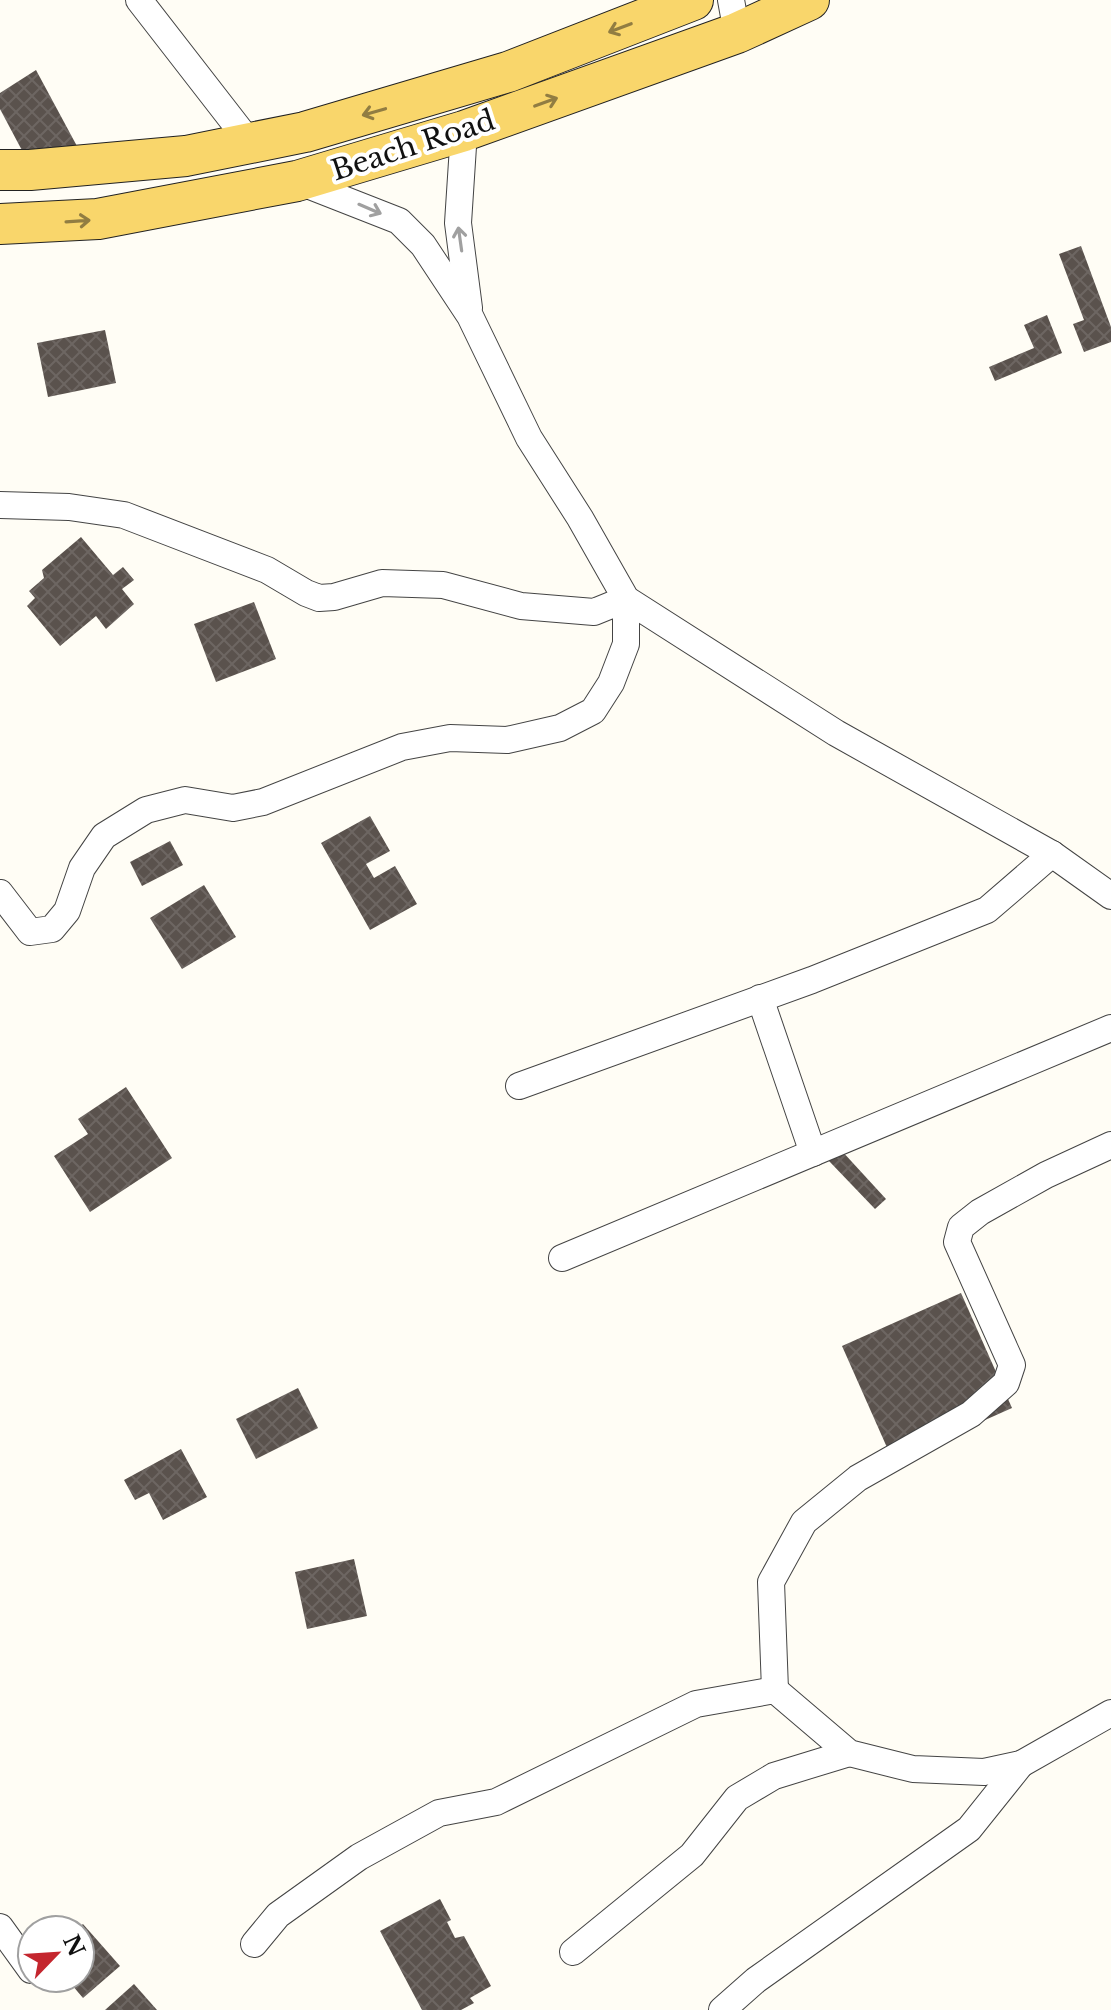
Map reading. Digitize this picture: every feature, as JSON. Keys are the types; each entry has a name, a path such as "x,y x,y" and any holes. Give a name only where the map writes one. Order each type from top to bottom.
{"main road":[{"name":"Beach Road","path":"0,170 186,156 305,132 508,72 693,0"},
{"name":"Beach Road","path":"0,224 98,219 297,181 464,131 734,16 809,0"}],"street":[{"path":"139,0 250,143"},
{"path":"464,131 458,223 470,316"},
{"path":"297,181 399,221 423,245 470,316 529,438 626,599 836,733 1052,854 1111,896"},
{"path":"0,505 69,507 124,515 267,570 319,598 334,597 382,583 443,585 521,606 594,612 626,599"},
{"path":"0,893 30,932 52,929 67,911 82,868 104,836 146,810 185,800 233,808 263,802 402,747 450,738 507,740 560,728 593,711 611,683 626,644 626,599"},
{"path":"519,1086 760,998 987,910 1052,854"},
{"path":"760,998 813,1153"},
{"path":"562,1258 1111,1028"},
{"path":"1111,1145 1046,1175 980,1212 961,1227 957,1242 1012,1365 1006,1383 971,1414 858,1478 804,1522 771,1582 775,1690 849,1753 913,1769 984,1772 1021,1764 1111,1713"},
{"path":"254,1944 278,1915 347,1865 439,1813 496,1802 696,1704 775,1690"},
{"path":"573,1952 692,1855 737,1798 774,1776 849,1753"},
{"path":"722,2010 756,1980 969,1829 1021,1764"},
{"path":"0,1927 16,1949"}],"building":[{"path":"36,70 78,148 26,158 0,109 0,93"},
{"path":"1081,246 1111,327 1111,342 1084,352 1073,324 1084,320 1059,254"},
{"path":"1047,315 1062,353 995,381 989,367 1034,348 1024,325"},
{"path":"105,330 116,383 48,397 37,343"},
{"path":"81,537 113,575 123,567 134,580 122,589 134,604 106,629 96,616 60,646 27,606 35,598 29,591 44,578 42,570"},
{"path":"254,602 276,659 216,682 194,624"},
{"path":"370,816 390,851 366,864 374,878 395,866 417,904 370,930 321,843"},
{"path":"170,841 183,865 142,886 130,862"},
{"path":"204,885 236,937 182,969 150,918"},
{"path":"126,1087 172,1158 90,1212 54,1156 88,1134 78,1119"},
{"path":"841,1150 886,1199 875,1209 829,1161"},
{"path":"961,1293 1012,1408 893,1461 842,1346"},
{"path":"298,1388 318,1428 256,1459 236,1419"},
{"path":"181,1449 207,1497 163,1520 149,1493 135,1500 124,1480"},
{"path":"354,1559 367,1616 307,1629 295,1572"},
{"path":"440,1899 451,1920 447,1922 455,1938 464,1936 491,1986 470,1998 474,2003 461,2010 422,2010 380,1931"},
{"path":"96,1939 120,1966 96,1987"},
{"path":"134,1984 157,2010 105,2010"}]}
